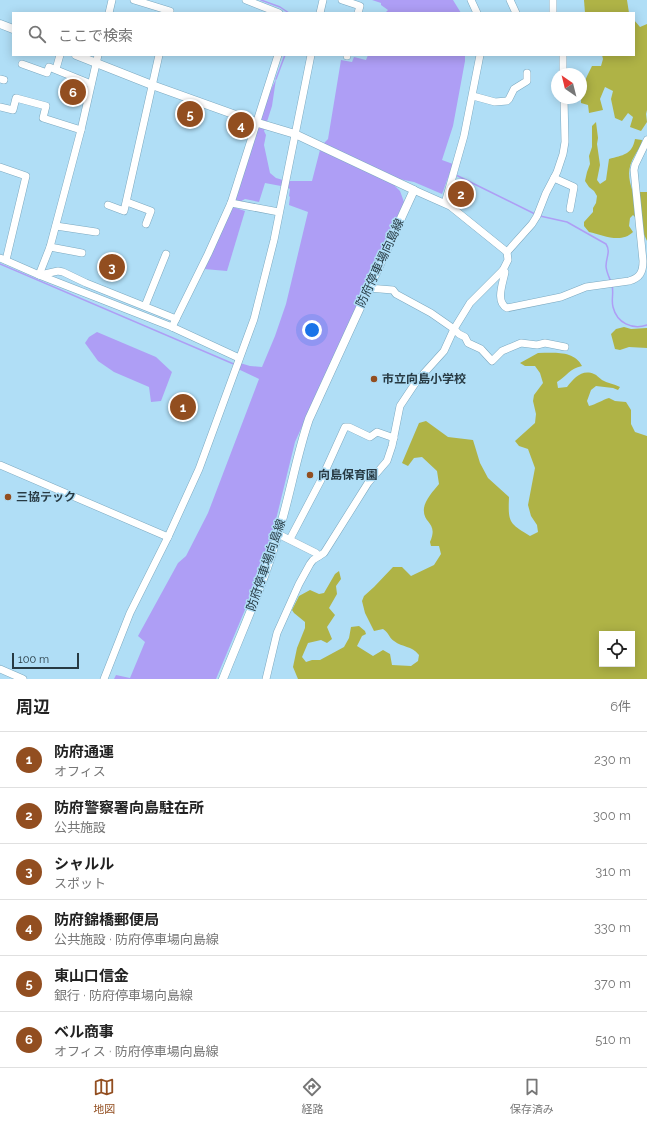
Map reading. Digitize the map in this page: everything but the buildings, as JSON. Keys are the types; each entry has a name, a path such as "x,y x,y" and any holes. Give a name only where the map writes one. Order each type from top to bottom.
{"main road":[{"path":"0,24 12,29"},
{"path":"81,56 97,59 152,85 295,134 414,190"},
{"name":"防府停車場向島線","path":"223,679 270,562 300,447 309,419 414,190"}],"street":[{"path":"109,12 112,0"},
{"path":"134,0 170,12"},
{"path":"246,0 276,12"},
{"path":"320,12 322,0"},
{"path":"342,0 360,6 358,12"},
{"path":"471,0 477,12"},
{"path":"510,0 516,12"},
{"path":"553,0 553,12"},
{"path":"56,69 60,56"},
{"path":"108,205 124,211 158,56"},
{"path":"172,327 231,203 278,56"},
{"path":"104,679 130,613 168,537 199,469 254,319 274,240 311,56"},
{"path":"445,203 464,136 480,56"},
{"path":"563,56 563,68"},
{"path":"39,275 50,247 56,226 81,130 97,59"},
{"path":"22,64 47,73 49,67 56,69 91,84"},
{"path":"473,96 495,102 507,101 514,89 527,81 527,73"},
{"path":"0,107 13,110 16,98 46,106 43,118 81,130"},
{"path":"507,252 532,224 554,178 560,162 564,142 564,104"},
{"path":"504,270 501,300 507,308 561,297 586,287 635,279 643,269 634,170 637,159 647,140"},
{"path":"0,167 26,176 3,259 39,275 172,327 239,358"},
{"path":"554,178 574,187 570,209"},
{"path":"266,679 273,646 280,627 299,584 310,564 328,548 368,484 387,462 394,438 400,406 403,400 416,382 444,351 454,328 474,298 504,270 508,260 507,252 445,203 414,190"},
{"path":"127,202 151,211 146,224"},
{"path":"231,203 279,212"},
{"path":"56,226 96,232"},
{"path":"50,247 82,253"},
{"path":"145,306 166,254"},
{"path":"39,275 58,271 63,272 86,283 176,318"},
{"path":"368,288 393,290 396,294 431,313 454,328 459,334 465,337 468,343 481,349 492,361 502,351 521,343 538,346 545,343 565,347"},
{"path":"290,539 321,480 345,427 349,427 370,437 377,432 394,438"},
{"path":"0,465 168,537"},
{"path":"278,534 290,539 319,556"},
{"path":"0,669 23,679"}],"shaded area":[{"path":"372,0 453,0 460,12 386,12 388,10 381,5 381,3"},
{"path":"584,0 627,0 629,12 585,12"},
{"path":"635,21 640,27 647,24 647,122 641,131 630,127 633,117 628,113 622,121 615,118 611,99 613,91 605,87 600,99 603,110 589,113 588,105 584,104 587,104 587,76 592,66 601,66 602,56 635,56"},
{"path":"368,56 465,56 453,126 442,160 453,164 442,194 414,182 399,179 395,186 400,191 404,202 295,442 269,548 216,679 114,679 116,675 130,678 145,642 138,636 178,563 186,556 208,513 259,379 238,369 240,363 262,367 275,336 286,304 308,212 289,205 290,189 287,187 288,181 312,181 321,146 328,139 341,60 352,62 354,57 366,60"},
{"path":"276,79 272,106 264,131 266,135 264,145 270,173 276,178 283,180 281,186 265,183 259,202 245,199 238,203 235,202 265,103"},
{"path":"596,122 600,165 597,180 600,184 606,180 609,159 626,154 632,148 635,139 642,140 641,146 632,160 629,178 633,192 647,192 647,241 637,219 633,215 630,218 629,226 633,232 628,236 612,238 589,232 584,226 584,222 593,212 597,196 585,181 590,164 589,156 592,147 592,126"},
{"path":"233,207 245,211 227,271 204,269"},
{"path":"624,327 631,329 647,328 647,348 629,347 620,350 615,349 611,334 616,329"},
{"path":"97,332 156,357 172,372 161,401 151,402 149,387 114,372 98,361 85,343 89,337"},
{"path":"538,353 556,353 574,357 582,366 571,371 557,382 558,388 567,387 579,375 586,373 594,374 604,381 620,387 618,390 596,386 591,390 587,401 589,406 609,398 615,401 626,402 631,410 631,424 635,432 647,436 647,679 298,679 293,667 297,648 305,628 305,622 292,610 299,596 310,590 319,594 324,593 335,574 339,571 341,579 336,586 337,594 329,608 335,615 327,627 332,639 327,643 321,640 308,643 302,657 306,662 320,660 344,647 349,638 351,627 359,626 365,631 366,634 362,636 357,646 373,656 383,650 390,654 392,665 411,666 418,661 419,655 416,652 391,639 383,629 374,631 365,613 362,601 364,596 393,567 402,567 411,576 434,565 441,554 439,546 431,546 430,542 433,530 424,513 426,502 439,484 437,471 422,457 414,458 408,466 402,463 419,423 426,421 448,437 473,440 480,463 488,478 509,497 509,512 511,521 514,525 530,536 538,532 537,525 531,516 528,505 535,468 528,449 519,446 515,441 535,423 536,414 533,401 534,395 543,383 540,373 535,366 525,366 520,363"}],"waterway":[{"path":"261,0 280,7 288,12"},
{"path":"276,79 285,56"},
{"path":"456,175 535,214"},
{"path":"540,216 567,222 606,244 608,252 606,268 611,282"},
{"path":"0,264 236,365"},
{"path":"612,285 612,304 618,317 626,324 631,326 636,327 647,325"}],"place":[{"name":"ベル商事","path":"73,92"},
{"name":"東山口信金","path":"190,114"},
{"name":"防府錦橋郵便局","path":"241,125"},
{"name":"防府警察署向島駐在所","path":"461,194"},
{"name":"シャルル","path":"112,267"},
{"name":"市立向島小学校","path":"374,379"},
{"name":"防府通運","path":"183,407"},
{"name":"向島保育園","path":"310,475"},
{"name":"三協テック","path":"8,497"}]}
